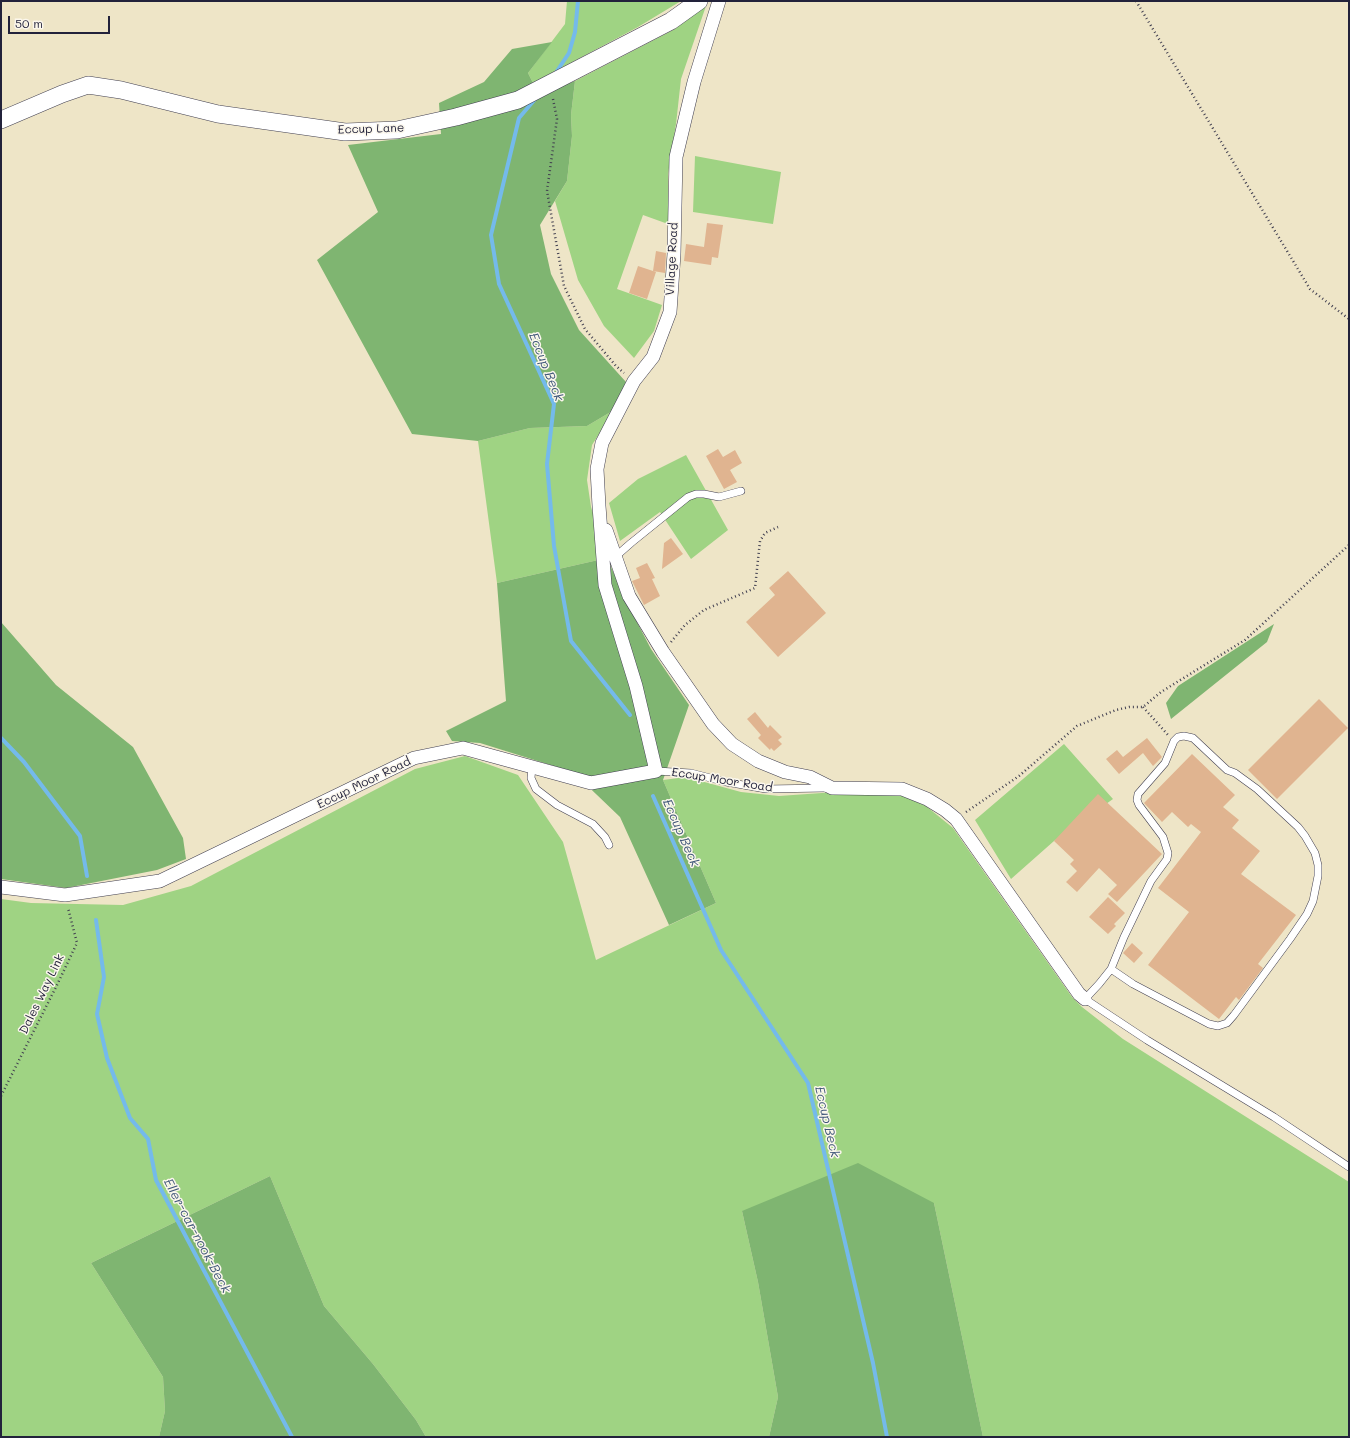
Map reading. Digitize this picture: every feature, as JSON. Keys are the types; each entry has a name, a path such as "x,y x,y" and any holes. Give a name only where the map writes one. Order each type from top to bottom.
{"street":[{"name":"Eccup Lane","path":"1,120 62,94 88,85 121,90 218,114 345,132 396,130 456,118 518,100 671,21 699,1"},
{"name":"Village Road","path":"599,506 597,469 602,443 634,381 653,357 670,312 674,254 676,157 694,82 719,1"},
{"path":"599,506 629,596 663,652 713,724 732,744 758,761 786,772 810,777 832,788 902,789 927,799 945,810 956,819 1084,999"},
{"path":"599,506 605,585 636,686 656,771"},
{"name":"Eccup Moor Road","path":"1,887 65,895 160,881 414,758 463,748 591,783 656,771"}],"lane":[{"path":"615,557 636,538 688,497 696,494 719,497 741,491"},
{"path":"1111,969 1134,984 1209,1024 1218,1026 1227,1023 1245,1001 1298,927 1313,901 1318,876 1318,864 1315,853 1305,836 1298,827 1257,789 1235,773 1227,770 1193,738 1184,736 1178,737 1174,741 1165,763 1138,794 1137,800 1139,806 1163,837 1168,853 1167,860 1151,881 1124,937 1111,969 1084,999 1274,1117 1349,1167"},
{"path":"532,767 531,778 536,789 557,805 593,824 605,837 609,845"},
{"name":"Eccup Moor Road","path":"656,771 691,773 726,782 766,789 832,788"}],"path":[{"path":"1136,1 1310,289 1349,319"},
{"path":"544,87 557,119 547,191 564,286 585,329 616,366 634,381"},
{"path":"663,652 685,625 704,610 755,588 760,541 764,532 778,527"},
{"path":"956,819 1019,776 1077,726 1116,710 1129,707 1143,707 1161,692 1245,640 1349,545"},
{"path":"1143,707 1174,741"},
{"name":"Dales Way Link","path":"1,1096 77,943 65,895"}],"green space":[{"path":"567,1 681,1 638,27 533,83 528,73 565,24"},
{"path":"707,3 681,79 668,174 668,224 643,215 617,289 662,305 654,331 634,358 604,326 578,280 555,201 567,181 572,136 571,115 575,81 675,29"},
{"path":"552,42 528,73 541,94 575,81 571,115 572,136 567,181 540,225 551,274 579,330 626,382 614,410 587,426 530,428 478,441 412,434 317,260 378,212 348,145 441,134 439,103 484,82 512,49"},
{"path":"695,156 781,172 773,224 693,212"},
{"path":"614,410 592,445 587,480 591,507 607,558 497,583 478,441 530,428 587,426"},
{"path":"686,455 728,530 691,559 660,512 620,541 609,503 638,479"},
{"path":"607,558 629,607 651,649 689,705 663,780 716,903 669,925 620,817 573,772 480,743 452,741 446,731 506,701 497,583"},
{"path":"1,622 56,685 133,747 183,838 186,859 157,870 66,888 1,879"},
{"path":"1274,624 1267,642 1171,719 1166,703 1178,686"},
{"path":"1064,744 1113,799 1054,841 1011,879 975,820"},
{"path":"465,756 518,775 563,842 596,960 716,903 663,780 686,777 741,792 779,796 836,792 901,795 926,806 953,828 1072,997 1082,1007 1123,1039 1349,1182 1349,1437 983,1437 934,1203 742,1211 758,1282 778,1397 769,1437 426,1437 416,1420 373,1364 324,1306 270,1176 91,1263 163,1377 165,1411 159,1437 1,1437 1,899 31,903 123,905 191,886 415,769"},
{"path":"858,1163 934,1203 983,1437 769,1437 778,1397 758,1282 742,1211"},
{"path":"270,1176 324,1306 373,1364 416,1420 426,1437 159,1437 165,1411 163,1377 91,1263"}],"building":[{"path":"707,223 723,225 718,258 712,257 711,265 684,261 686,244 704,247"},
{"path":"656,251 666,253 665,273 653,271"},
{"path":"638,266 656,272 647,299 629,293"},
{"path":"718,449 723,457 735,450 742,463 730,470 737,482 724,489 706,456"},
{"path":"671,538 683,554 662,569 664,543"},
{"path":"647,563 655,578 652,579 660,596 644,605 632,581 640,578 636,568"},
{"path":"788,571 826,613 778,657 746,622 775,595 769,588"},
{"path":"1319,699 1348,728 1277,799 1248,770"},
{"path":"755,712 768,728 770,725 782,737 778,740 782,744 774,751 771,748 770,750 758,738 761,735 747,719"},
{"path":"1147,738 1162,757 1153,766 1143,753 1119,774 1106,759 1117,750 1123,757"},
{"path":"1192,754 1235,795 1223,807 1239,820 1232,828 1260,851 1241,874 1296,915 1258,964 1263,968 1239,1000 1236,997 1219,1019 1148,965 1189,912 1158,888 1201,832 1191,824 1188,827 1172,812 1162,822 1144,803"},
{"path":"1098,794 1162,854 1117,902 1108,894 1117,885 1099,868 1077,892 1066,882 1077,871 1070,864 1074,860 1054,841"},
{"path":"1108,897 1125,913 1114,924 1116,926 1108,934 1089,917"},
{"path":"1132,943 1143,953 1134,963 1123,953"}],"waterway":[{"path":"555,74 569,53 575,32 578,1"},
{"name":"Eccup Beck","path":"536,98 519,118 491,235 499,284 554,404 547,464 554,546 571,641 630,715"},
{"name":"Eller-car-nook-Beck","path":"1,738 24,762 80,836 87,876"},
{"name":"Eccup Beck","path":"653,796 721,950 808,1083 873,1363 887,1437"},
{"name":"Eller-car-nook-Beck","path":"96,920 104,977 97,1014 107,1058 130,1118 148,1139 156,1180 292,1437"}]}
